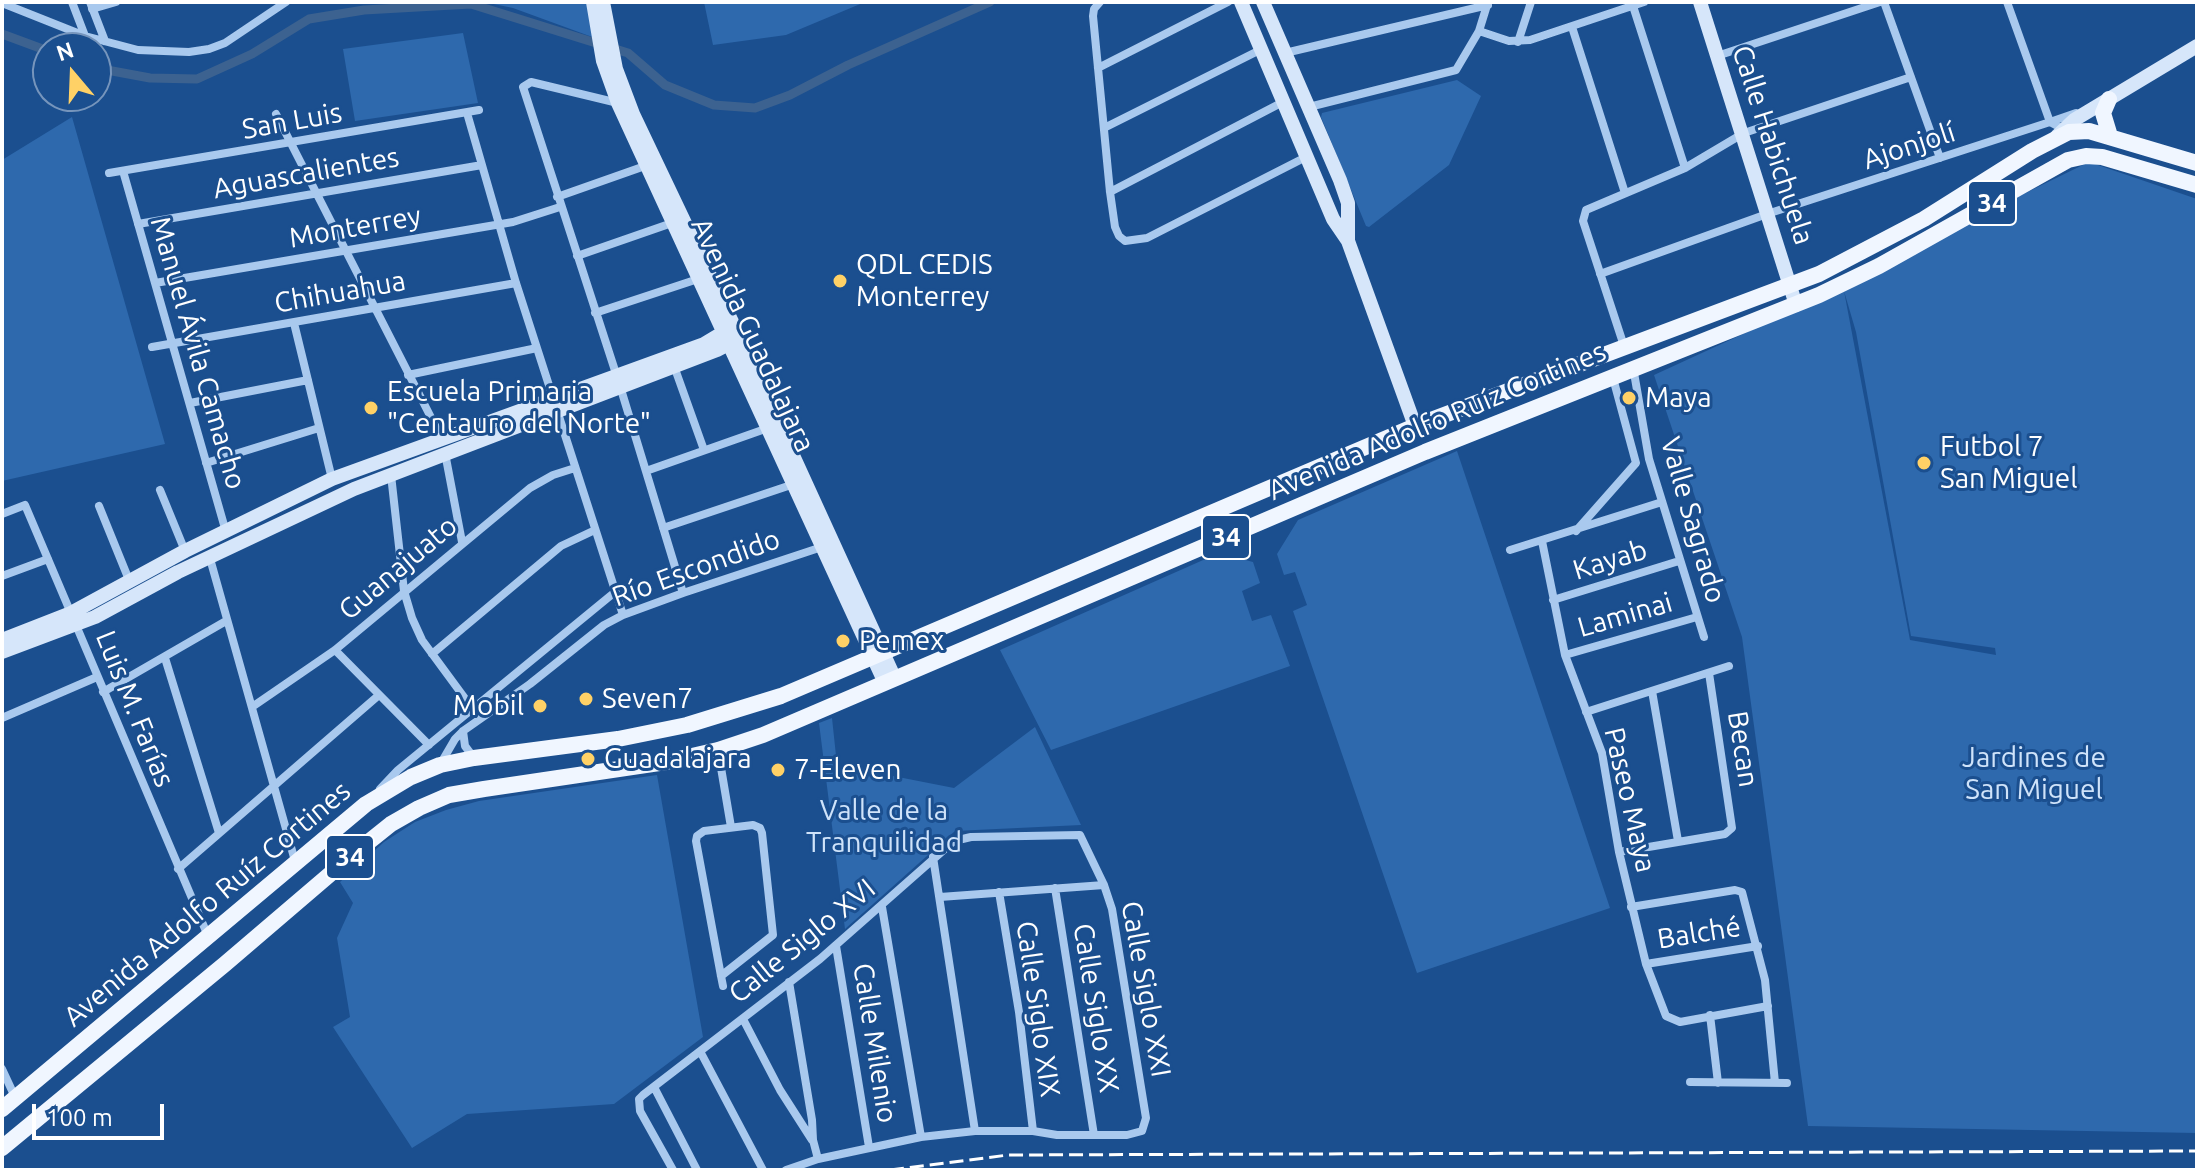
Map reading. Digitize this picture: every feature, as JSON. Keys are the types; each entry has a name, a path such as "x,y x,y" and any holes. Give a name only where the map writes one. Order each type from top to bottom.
{"main road":[{"path":"2103,102 2110,136"},
{"path":"2064,130 2110,136 2197,163"},
{"name":"Avenida Adolfo Ruíz Cortines","path":"9,1103 366,804 411,777 440,765 474,758 618,739 687,725 781,696 1415,426 1790,285 1849,259 1924,219 2064,130"},
{"name":"Avenida Adolfo Ruíz Cortines","path":"2,1148 356,852 391,824 419,808 449,795 666,762 763,735 1386,468 1633,367 1796,305 1879,266 2068,160 2086,156 2102,157 2197,185"}],"street":[{"path":"72,2 83,32"},
{"path":"101,32 91,6 116,2"},
{"path":"112,43 151,51 209,49 225,43 286,2"},
{"name":"Avenida Guadalajara","path":"593,2 618,103 645,166 698,279 732,335 768,428 794,484 828,544"},
{"name":"Avenida Guadalajara","path":"603,2 605,42"},
{"path":"1100,2 1093,16 1110,192 1115,227 1125,241 1147,238 1306,157"},
{"path":"1098,68 1228,2"},
{"path":"1241,2 1333,219 1348,241 1415,426"},
{"path":"1263,2 1340,180 1348,203 1348,241"},
{"path":"1518,42 1531,2"},
{"path":"1479,31 1518,42 1644,2"},
{"name":"Calle Habichuela","path":"1700,2 1796,305"},
{"path":"1717,56 1882,2 1940,158"},
{"path":"2007,2 2064,130 2103,102 2197,46"},
{"path":"1285,53 1488,3"},
{"path":"1309,107 1450,73 1461,65 1479,31 1488,3"},
{"path":"7,4 75,32"},
{"path":"1633,6 1685,168"},
{"path":"1251,25 1269,18"},
{"path":"1572,27 1625,193"},
{"path":"1104,128 1262,49"},
{"name":"Avenida Guadalajara","path":"610,65 890,681"},
{"path":"1624,346 1583,214 1592,206 1685,168 1744,133 1911,77"},
{"path":"618,103 531,82 524,84 523,91 618,381 683,593"},
{"path":"1110,192 1283,102"},
{"name":"Ajonjolí","path":"1600,274 1767,214 1940,158 2064,130 2103,102"},
{"name":"San Luis","path":"109,173 479,110"},
{"path":"467,113 516,283 623,615"},
{"path":"276,114 441,438 462,542"},
{"name":"Aguascalientes","path":"138,224 482,165"},
{"path":"557,197 645,166"},
{"name":"Manuel Ávila Camacho","path":"123,171 230,547"},
{"path":"1320,189 1340,180"},
{"name":"Monterrey","path":"155,283 499,225 560,207"},
{"path":"577,256 672,223"},
{"path":"595,313 698,279"},
{"name":"Chihuahua","path":"152,347 516,283"},
{"path":"294,323 332,479"},
{"path":"618,381 674,366 732,335"},
{"path":"2,652 73,618 129,580 332,479 441,438 554,405 732,335"},
{"path":"408,375 537,348"},
{"path":"674,366 704,450"},
{"name":"Valle Sagrado","path":"1633,367 1649,459 1704,637"},
{"path":"1613,375 1636,463"},
{"path":"190,403 308,380"},
{"path":"2,640 73,618 95,617 209,557 354,489 446,455 554,405"},
{"path":"206,463 319,428"},
{"path":"646,471 768,428"},
{"path":"1576,531 1636,463 1649,459"},
{"name":"Guanajuato","path":"252,707 335,650 530,488 553,475 575,468"},
{"path":"391,475 404,591 412,618 432,654 480,719"},
{"path":"663,528 794,484"},
{"path":"160,490 185,551"},
{"path":"1510,550 1662,502"},
{"name":"Luis M. Farías","path":"2,514 25,505 208,936"},
{"path":"99,506 129,580"},
{"path":"432,654 561,546 595,530"},
{"path":"206,541 296,862"},
{"name":"Paseo Maya","path":"1542,541 1565,655 1602,753 1619,852 1646,964 1670,1020 1680,1022 1710,1015"},
{"name":"Río Escondido","path":"440,765 463,731 604,625 683,593 828,544"},
{"path":"2,576 48,559"},
{"name":"Kayab","path":"1553,600 1679,561"},
{"path":"366,804 398,770 615,592"},
{"name":"Laminai","path":"1565,655 1697,617"},
{"path":"103,692 226,621"},
{"path":"335,650 429,745"},
{"path":"544,650 556,662"},
{"path":"165,658 219,833"},
{"path":"1586,712 1729,666"},
{"name":"Becan","path":"1678,841 1730,831 1732,822 1709,673"},
{"path":"2,718 97,677"},
{"path":"1619,852 1678,841 1652,691"},
{"path":"178,869 379,695"},
{"path":"463,731 465,746 474,758"},
{"path":"718,750 731,827"},
{"path":"753,825 760,828 774,932 769,941 722,981 696,841 704,831 731,827 753,825"},
{"name":"Calle Siglo XVI","path":"673,1170 640,1111 639,1099 836,946 933,857 961,838 1075,834 1082,837 1085,843"},
{"name":"Calle Siglo XXI","path":"1085,843 1104,885 1116,928 1146,1118 1142,1131 1127,1135 1094,1135"},
{"path":"933,857 975,1131"},
{"path":"940,897 1104,885"},
{"name":"Calle Siglo XX","path":"1055,888 1094,1135"},
{"path":"1631,907 1735,890 1744,895 1758,946 1768,1006 1775,1083"},
{"name":"Calle Siglo XIX","path":"999,892 1019,1012 1033,1131"},
{"path":"882,907 921,1137"},
{"name":"Calle Milenio","path":"836,946 869,1147"},
{"name":"Balché","path":"1646,964 1758,946"},
{"path":"789,982 818,1159"},
{"path":"1718,1083 1710,1015 1768,1006"},
{"path":"743,1019 780,1090 813,1140"},
{"path":"701,1053 763,1170"},
{"path":"2,1069 9,1103"},
{"path":"1690,1082 1787,1083"},
{"path":"654,1087 697,1170"},
{"path":"786,1170 818,1159 921,1137 975,1131 1094,1135"}],"green space":[{"path":"484,2 588,2 595,38 513,8"},
{"path":"704,2 865,2 786,35 713,45"},
{"path":"463,33 478,103 355,121 343,49"},
{"path":"1457,80 1481,96 1449,165 1369,227 1366,226 1322,113"},
{"path":"72,117 165,444 2,481 2,160"},
{"name":"Jardines de San Miguel","path":"2089,162 2197,199 2197,1133 1808,1126 1742,637 1654,375 1843,288 1929,240","holes":["1844,291 1856,332 1911,636 1995,648 1996,655 1910,640"]},
{"path":"1457,451 1610,908 1417,973 1293,611 1307,605 1295,572 1284,575 1277,554 1298,520"},
{"path":"1219,553 1253,562 1260,583 1242,591 1252,621 1271,615 1290,666 1051,750 1000,650"},
{"name":"Valle de la Tranquilidad","path":"832,718 837,765 954,788 1035,727 1081,825 955,831 845,929 819,723"},
{"path":"657,775 703,1037 614,1104 467,1114 412,1148 333,1027 350,1017 337,938 353,903 340,882 384,842 415,822 446,810 479,801"}],"waterway":[{"path":"112,71 150,78 197,79 252,54 309,19 364,10 471,4 628,53 665,85 714,105 755,108 790,95 848,65 990,2"},
{"path":"2,34 32,45"}],"railway":[{"path":"890,1170 1008,1155 2197,1151"}],"place":[{"name":"QDL CEDIS Monterrey","path":"840,281"},
{"name":"Maya","path":"1629,398"},
{"name":"Escuela Primaria \"Centauro del Norte\"","path":"371,408"},
{"name":"Futbol 7 San Miguel","path":"1924,463"},
{"name":"Pemex","path":"843,641"},
{"name":"Seven7","path":"586,699"},
{"name":"Mobil","path":"540,706"},
{"name":"Guadalajara","path":"588,759"},
{"name":"7-Eleven","path":"778,770"}]}
